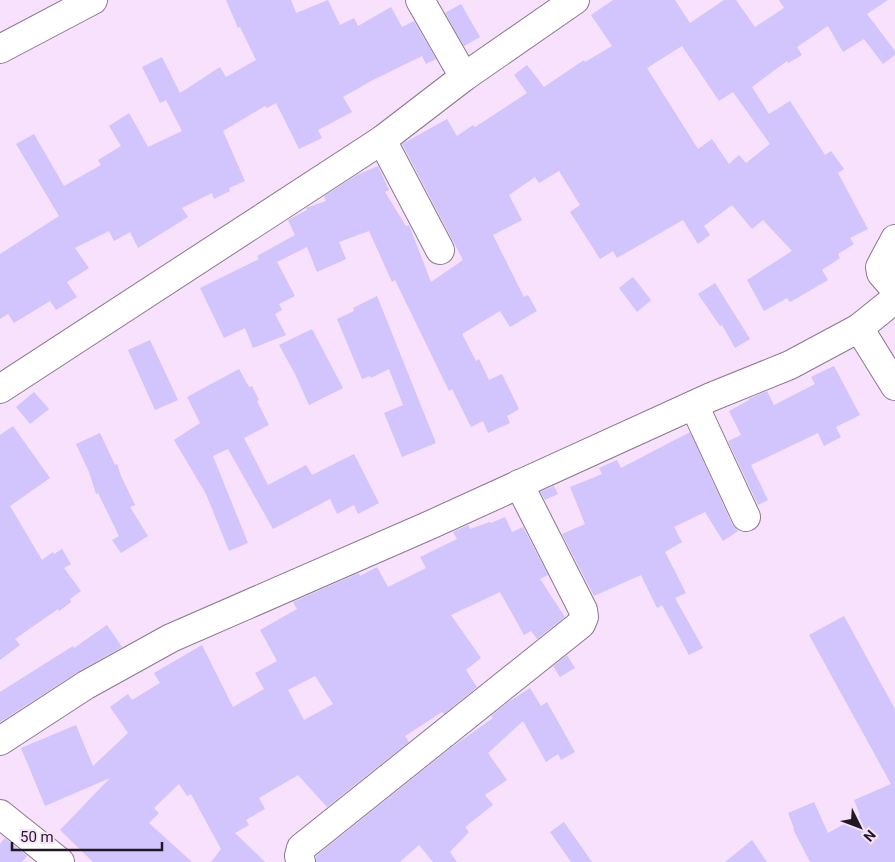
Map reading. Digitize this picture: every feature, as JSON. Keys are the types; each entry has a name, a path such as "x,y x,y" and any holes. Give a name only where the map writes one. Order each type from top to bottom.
{"street":[{"path":"0,49 93,0"},
{"path":"420,0 464,77"},
{"path":"0,389 382,140 464,77 575,0"},
{"path":"382,140 440,250"},
{"path":"888,281 881,263 895,239"},
{"path":"0,741 86,685 171,638 430,525 694,405 790,365 859,328 895,299"},
{"path":"859,328 895,386"},
{"path":"694,405 746,517"},
{"path":"301,862 299,856 301,848 580,624 584,617 583,610 518,484"},
{"path":"0,814 60,862"}],"building":[{"path":"226,0 291,0 296,13 328,0 340,25 354,18 358,26 391,7 402,27 414,21 436,59 426,64 422,56 343,97 352,112 318,130 322,138 299,149 276,103 267,108 265,106 223,131 245,181 229,188 230,191 214,199 212,193 182,208 188,217 138,248 130,232 114,241 109,231 75,248 89,268 67,282 77,297 56,310 50,301 14,323 8,314 0,319 0,254 59,216 16,144 34,134 64,186 101,165 98,160 121,146 109,126 129,113 148,147 182,131 166,100 160,103 142,67 162,57 180,93 220,67 226,77 256,60 240,27 238,28"},
{"path":"613,0 675,0 690,23 724,0 736,0 755,27 784,8 779,0 888,0 867,14 895,51 895,55 883,64 864,39 843,52 828,26 797,47 802,55 788,63 787,61 752,87 769,114 790,101 825,155 831,151 844,169 838,173 868,229 850,238 854,244 838,254 840,258 822,270 828,280 790,302 787,298 764,311 747,280 792,251 763,220 752,229 732,205 704,226 710,235 698,244 683,220 617,258 613,251 600,259 570,212 580,205 559,171 539,183 535,177 509,195 522,220 493,235 524,297 528,295 537,311 510,327 500,311 462,334 476,361 479,359 489,380 502,374 519,409 507,416 510,423 488,433 483,421 471,427 452,389 449,391 395,280 392,282 369,231 339,242 346,259 317,272 307,247 277,262 295,296 279,304 282,310 275,314 286,335 253,348 245,328 224,338 200,288 259,259 257,256 295,235 288,220 307,210 306,208 326,201 324,196 357,175 378,166 389,190 385,192 406,226 409,225 431,282 463,260 402,144 447,119 457,136 473,125 475,127 527,93 514,75 527,65 544,87 584,60 585,62 612,46 591,15","holes":["682,46 719,101 733,92 770,144 746,163 739,155 729,164 712,139 698,149 647,68"]},
{"path":"461,4 480,37 464,46 445,13"},
{"path":"633,277 651,300 637,312 619,288"},
{"path":"715,283 750,339 735,348 722,325 720,326 698,294"},
{"path":"377,296 436,443 402,457 384,413 403,405 389,369 371,378 370,376 362,379 337,319 354,311 353,308"},
{"path":"312,329 343,388 309,405 279,345"},
{"path":"150,340 178,400 155,410 128,350"},
{"path":"834,366 860,415 836,427 841,437 824,446 818,433 751,465 768,500 758,505 728,441 741,435 729,411 767,391 774,405 815,384 811,377"},
{"path":"239,369 249,387 252,386 269,425 244,438 268,485 306,465 312,475 354,454 379,503 358,514 354,505 337,514 330,499 273,529 228,449 213,456 248,543 229,551 206,494 174,440 200,423 187,397"},
{"path":"34,392 49,409 30,424 16,407"},
{"path":"13,426 50,478 10,506 42,560 53,552 54,554 62,549 71,564 64,568 81,591 59,611 58,609 15,639 20,645 0,660 0,435"},
{"path":"690,432 732,524 738,531 723,541 705,512 674,527 682,542 665,552 686,593 675,598 703,648 689,655 662,605 657,608 641,575 594,596 562,534 585,524 570,487 602,474 599,468 617,460 621,468"},
{"path":"100,433 115,465 117,464 135,505 130,507 148,536 121,553 112,540 119,536 98,493 96,494 89,472 76,444"},
{"path":"554,486 558,494 545,500 540,492"},
{"path":"505,517 512,532 523,527 548,575 540,579 565,617 537,639 531,631 524,635 500,592 451,615 481,658 466,670 477,687 444,714 442,712 405,736 409,742 327,807 298,775 259,798 265,809 246,820 249,825 235,833 265,862 211,862 221,849 191,794 187,796 179,784 154,808 159,813 149,823 192,862 93,862 60,830 110,778 45,806 21,748 76,725 93,766 128,733 110,707 128,694 132,700 160,683 154,673 202,645 233,707 264,689 255,673 277,661 260,630 297,609 293,602 359,573 360,576 377,567 388,587 426,568 420,557 457,539 453,532 468,525 470,529","holes":["315,676 333,704 304,720 288,690"]},
{"path":"844,616 895,709 895,862 810,862 793,829 788,813 814,802 828,833 860,815 854,800 891,784 809,635"},
{"path":"107,625 122,647 78,672 0,722 0,692 73,646 74,648"},
{"path":"567,655 575,668 560,677 553,666"},
{"path":"530,688 541,706 547,702 575,752 561,760 558,754 546,762 523,721 488,753 507,780 485,795 493,805 465,827 469,832 450,852 457,862 433,862 419,845 400,862 316,862 316,856 452,747 493,718 491,716 507,703"},
{"path":"564,822 592,862 571,862 550,832"},
{"path":"5,838 27,856 22,862 0,862 0,844"},
{"path":"752,840 767,862 725,862"}]}
